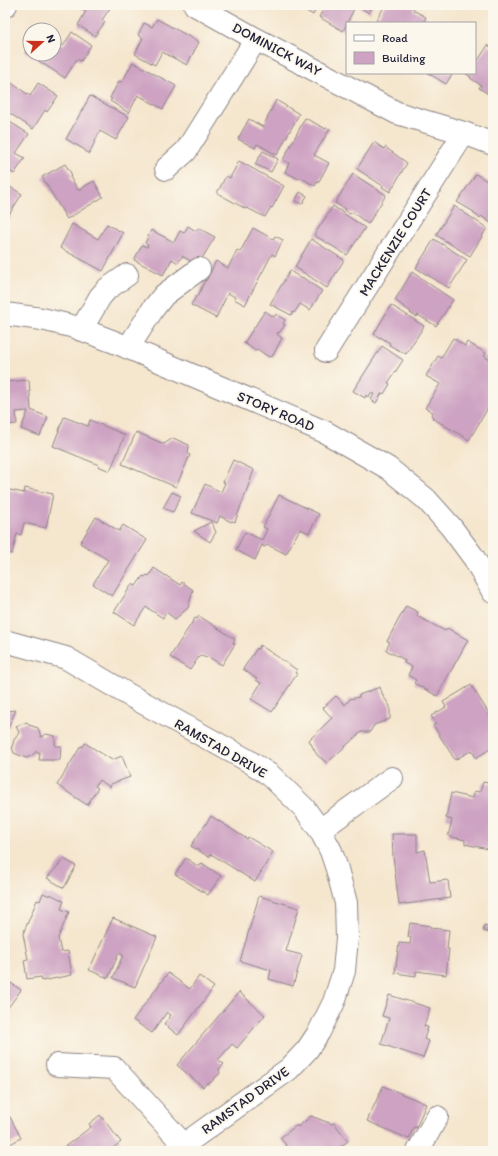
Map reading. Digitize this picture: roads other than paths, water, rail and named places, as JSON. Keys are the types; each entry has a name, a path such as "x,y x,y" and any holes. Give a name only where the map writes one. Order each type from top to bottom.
{"street":[{"name":"DOMINICK WAY","path":"195,5 256,39 397,113 464,133 493,144"},
{"path":"166,169 186,151 256,39"},
{"name":"MACKENZIE COURT","path":"326,352 464,133"},
{"path":"128,348 153,309 164,295 198,268"},
{"path":"81,330 100,297 127,275"},
{"name":"STORY ROAD","path":"5,314 42,319 81,330 128,348 325,432 388,468 426,499 451,527 474,558 493,592"},
{"name":"RAMSTAD DRIVE","path":"5,641 66,658 129,696 247,760 270,775 304,808 320,830 337,869 346,903 348,938 344,971 334,1002 319,1032 307,1050 289,1070 179,1148"},
{"path":"320,830 392,778"},
{"path":"57,1065 114,1068 179,1148"},
{"path":"418,1151 437,1117"}]}
